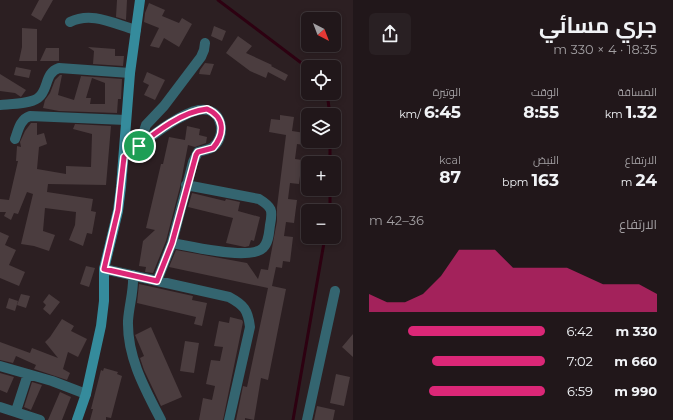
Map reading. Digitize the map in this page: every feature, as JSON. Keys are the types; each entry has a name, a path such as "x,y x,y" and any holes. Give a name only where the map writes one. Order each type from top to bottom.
{"main road":[{"path":"77,420 86,394 101,326 104,301 104,269 118,210 124,157 130,73 140,0"}],"street":[{"path":"70,22 78,18 91,16 136,30"},
{"path":"139,146 146,124 164,106 201,57 205,43"},
{"path":"0,105 32,101 38,98 44,89 51,72 59,68 130,73"},
{"path":"124,157 184,116 197,110 207,109 220,120 221,124 219,138 213,148 198,152 196,155 186,185 172,243 157,281"},
{"path":"15,139 22,121 30,116 126,120"},
{"path":"172,243 213,250 251,254 260,251 267,242 272,215 267,204 259,199 186,185"},
{"path":"104,269 229,298 240,303 246,309 250,327 229,420"},
{"path":"133,275 134,289 128,322 129,341 135,364 146,391 161,420"},
{"path":"307,420 335,291"},
{"path":"0,366 86,394"},
{"path":"16,411 28,374"},
{"path":"0,407 40,420"}],"building":[{"path":"39,0 53,0 41,21 31,15"},
{"path":"117,0 127,0 126,20 116,17"},
{"path":"149,3 165,10 162,16 179,23 182,18 192,24 179,47 164,38 159,48 150,46 159,28 144,22 145,13"},
{"path":"214,26 226,31 222,41 211,36"},
{"path":"22,28 37,29 37,61 19,61 22,47"},
{"path":"238,36 252,46 246,53 272,65 271,66 288,75 285,81 268,72 266,78 250,71 226,53"},
{"path":"88,47 115,49 115,56 124,56 123,66 93,64 94,51"},
{"path":"46,48 59,48 59,61 40,61"},
{"path":"205,63 214,64 210,75 199,74"},
{"path":"16,67 31,70 29,78 14,75"},
{"path":"147,72 165,80 155,100 144,95 149,85 143,82"},
{"path":"0,74 26,90 21,97 15,93 0,91"},
{"path":"62,75 58,95 74,100 81,76 122,79 121,99 118,99 117,113 59,111 43,108 45,100 50,93 55,80","holes":["92,78 105,83 105,104 90,104 91,98 86,98"]},
{"path":"280,115 294,117 292,131 301,132 301,145 297,144 295,159 301,160 299,184 290,183 288,199 297,200 294,223 286,222 284,236 293,237 290,262 283,261 282,268 276,267 272,286 286,289 268,380 261,378 254,420 245,418 245,420 236,420 243,386 247,387 268,288 169,267 176,250 247,263 258,279 261,269 268,270 277,221 277,207 286,135 269,132 271,119 280,120"},
{"path":"31,123 37,123 37,135 44,133 47,144 39,147 37,169 66,174 66,166 91,167 92,134 73,129 75,124 111,126 106,185 48,184 47,192 93,199 91,211 96,212 92,234 87,233 83,246 69,240 75,225 76,212 45,208 43,231 55,235 49,251 34,246 21,244 33,194 27,192 18,214 14,213 11,220 4,216 6,212 0,212 0,199 9,200 18,161 16,161 17,146 21,147 20,142"},
{"path":"187,126 200,129 199,135 207,137 206,143 195,147 188,145 180,187 166,241 153,273 145,272 146,267 139,266 143,241 155,230 146,228 161,164 163,164 169,137 185,140"},
{"path":"192,193 225,201 226,199 240,202 238,211 260,217 254,241 251,240 249,246 245,247 226,243 233,218 188,207"},
{"path":"0,232 9,236 5,245 16,250 9,265 25,272 19,286 0,278"},
{"path":"86,266 95,268 89,287 80,284"},
{"path":"139,284 193,296 192,300 207,303 202,326 194,324 196,317 137,303"},
{"path":"21,294 30,296 26,308 17,305"},
{"path":"49,294 60,302 50,315 43,309 46,305 43,302"},
{"path":"9,298 18,301 15,311 6,308"},
{"path":"230,317 242,320 243,322 223,420 199,420 203,398 212,400 215,386 206,384 211,360 220,361 223,347 214,346 219,321 229,323"},
{"path":"62,319 74,326 71,331 87,339 78,357 68,352 63,369 70,373 67,380 34,369 36,365 16,356 13,363 0,360 0,342 30,353 32,348 58,358 45,342"},
{"path":"151,327 182,397 161,406 144,370 140,358 144,356 135,335"},
{"path":"353,334 353,357 342,347"},
{"path":"185,341 199,343 194,373 180,371"},
{"path":"104,368 118,372 117,374 122,376 111,418 106,417 106,420 90,420 93,409 91,409 101,370 103,371"},
{"path":"0,373 14,377 7,393 0,390"},
{"path":"336,374 350,377 344,406 330,403"},
{"path":"32,382 42,385 31,410 24,407"},
{"path":"60,392 71,397 62,420 48,420"},
{"path":"317,406 335,410 333,420 314,420"}],"waterway":[{"path":"218,0 301,63"},
{"path":"328,100 329,108"},
{"path":"330,148 330,156"},
{"path":"330,196 330,204"},
{"path":"293,420 324,244"}],"route":[{"path":"207,109 220,120 221,124 219,138 215,145 213,148 198,152 193,162 172,243 157,281 104,269 118,210 124,157 139,146 166,126 197,110 207,109"}]}
